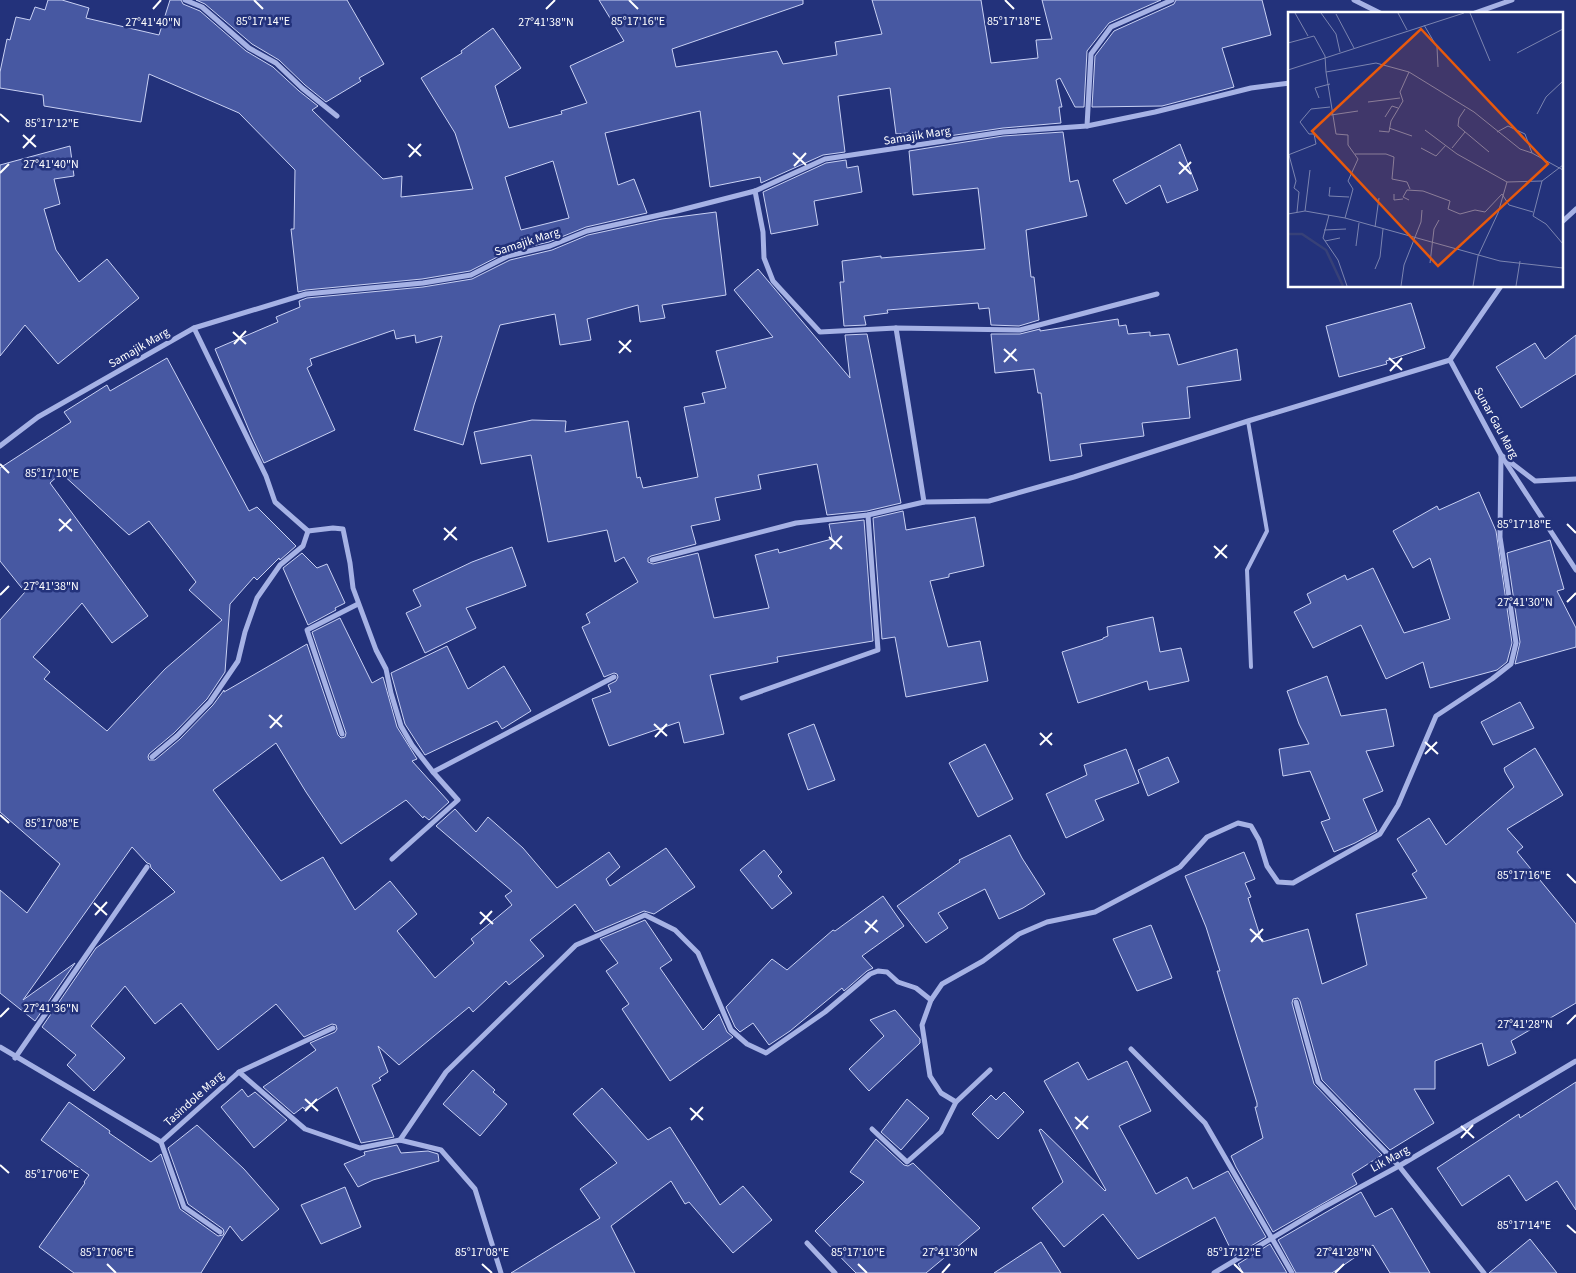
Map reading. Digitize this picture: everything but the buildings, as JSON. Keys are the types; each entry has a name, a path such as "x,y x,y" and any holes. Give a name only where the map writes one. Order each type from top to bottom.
{"street":[{"path":"185,0 202,7 249,48 276,63 302,88 337,116"},
{"path":"1086,126 1091,54 1111,27 1172,0"},
{"path":"1354,0 1378,12"},
{"path":"1478,12 1512,0"},
{"name":"Samajik Marg","path":"0,446 38,417 194,328 306,294 423,283 471,275 508,256 550,246 587,231 673,212 755,190 825,159 1003,132 1086,126 1155,112 1251,88 1288,83"},
{"path":"755,190 763,232 764,258 773,281 820,332 896,328 1020,330 1157,294"},
{"path":"1564,220 1576,209"},
{"path":"652,560 796,523 868,515 924,502 989,501 1074,477 1248,421 1450,360 1500,288"},
{"path":"194,328 266,476 275,502 308,531 334,528 343,529 350,563 352,588 376,650 386,669 401,726 412,745 458,800 392,859"},
{"path":"896,328 924,502"},
{"name":"Sunar Gau Marg","path":"1450,360 1501,455 1576,570"},
{"path":"1501,455 1535,481 1576,479"},
{"path":"956,1102 941,1094 930,1076 922,1026 931,1000 942,984 983,961 1019,934 1047,922 1095,912 1180,867 1207,837 1238,823 1251,826 1259,840 1266,866 1278,882 1293,883 1380,834 1398,805 1436,716 1492,679 1511,664 1516,643 1500,537 1501,455"},
{"path":"742,698 878,650 868,515"},
{"path":"152,758 177,736 210,702 238,661 256,598 280,565 303,546 308,531"},
{"path":"342,734 307,630 358,604"},
{"path":"433,772 614,677"},
{"path":"15,1058 147,867"},
{"path":"400,1140 446,1072 576,945 644,915 675,930 698,953 731,1030 747,1044 766,1052 825,1012 870,974 878,971 887,972 898,982 916,988 931,1000"},
{"path":"1296,1002 1318,1082 1399,1166 1484,1273"},
{"path":"238,1072 333,1028"},
{"name":"Tasindole Marg","path":"0,1047 15,1058 161,1142 238,1072 305,1129 360,1148 400,1140 441,1150 475,1190 501,1273"},
{"path":"1131,1049 1205,1123 1292,1273"},
{"name":"Lik Marg","path":"1214,1273 1322,1208 1399,1166 1576,1061"},
{"path":"872,1129 907,1162 940,1132 956,1102 990,1070"},
{"path":"161,1142 184,1207 220,1232"},
{"path":"807,1243 835,1273"}],"lane":[{"path":"1248,421 1267,531 1247,570 1251,667"}]}
